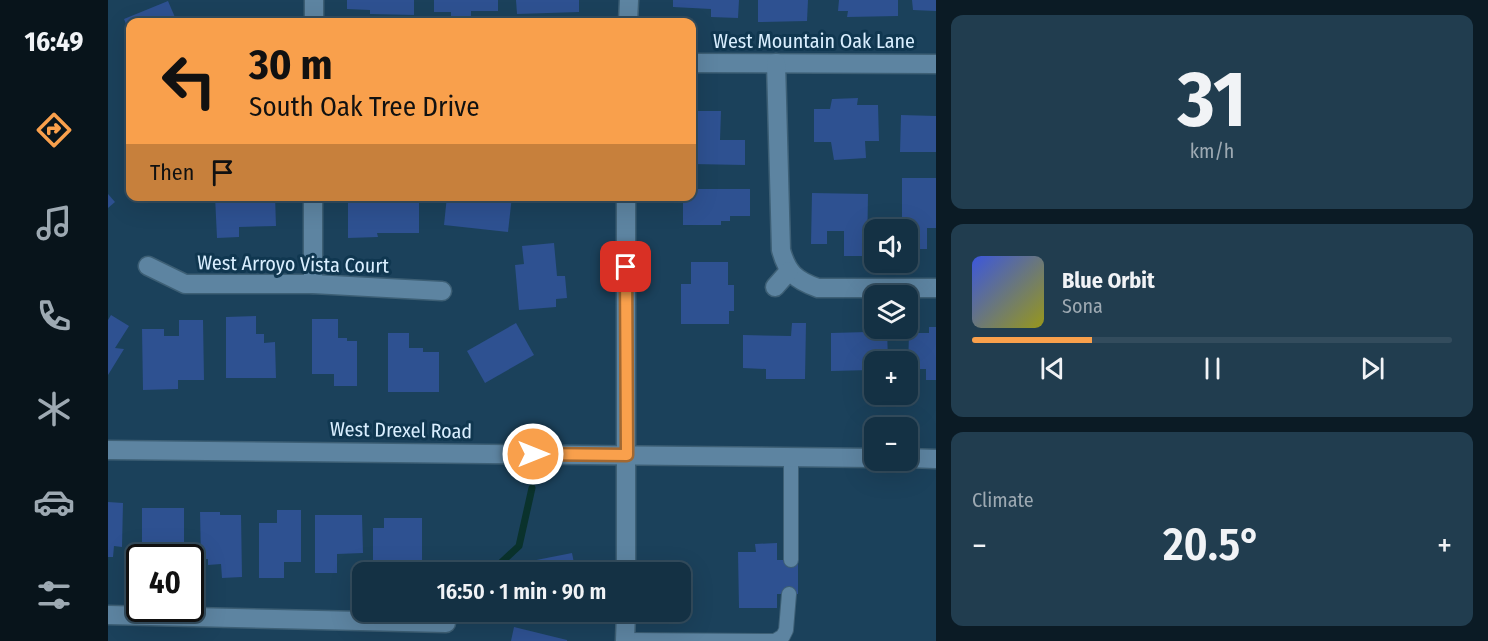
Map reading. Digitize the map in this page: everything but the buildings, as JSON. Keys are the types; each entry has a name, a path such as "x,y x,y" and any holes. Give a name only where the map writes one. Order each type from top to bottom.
{"street":[{"path":"314,0 314,18"},
{"path":"628,18 630,0"},
{"name":"West Mountain Oak Lane","path":"696,63 936,64"},
{"path":"776,63 781,249 789,271 807,284 818,288 936,288"},
{"path":"313,201 313,284"},
{"path":"626,201 626,562"},
{"name":"West Arroyo Vista Court","path":"148,266 185,284 313,284 442,291"},
{"path":"775,287 789,271"},
{"name":"West Drexel Road","path":"108,450 864,458"},
{"path":"918,458 936,459"},
{"path":"108,615 446,623"},
{"path":"626,622 626,641"}],"lane":[{"path":"791,457 791,560"},
{"path":"626,641 775,641 783,636 786,630 789,594"}],"waterway":[{"path":"502,562 519,546 532,488"}],"route":[{"path":"533,454 627,455 626,267"}]}
